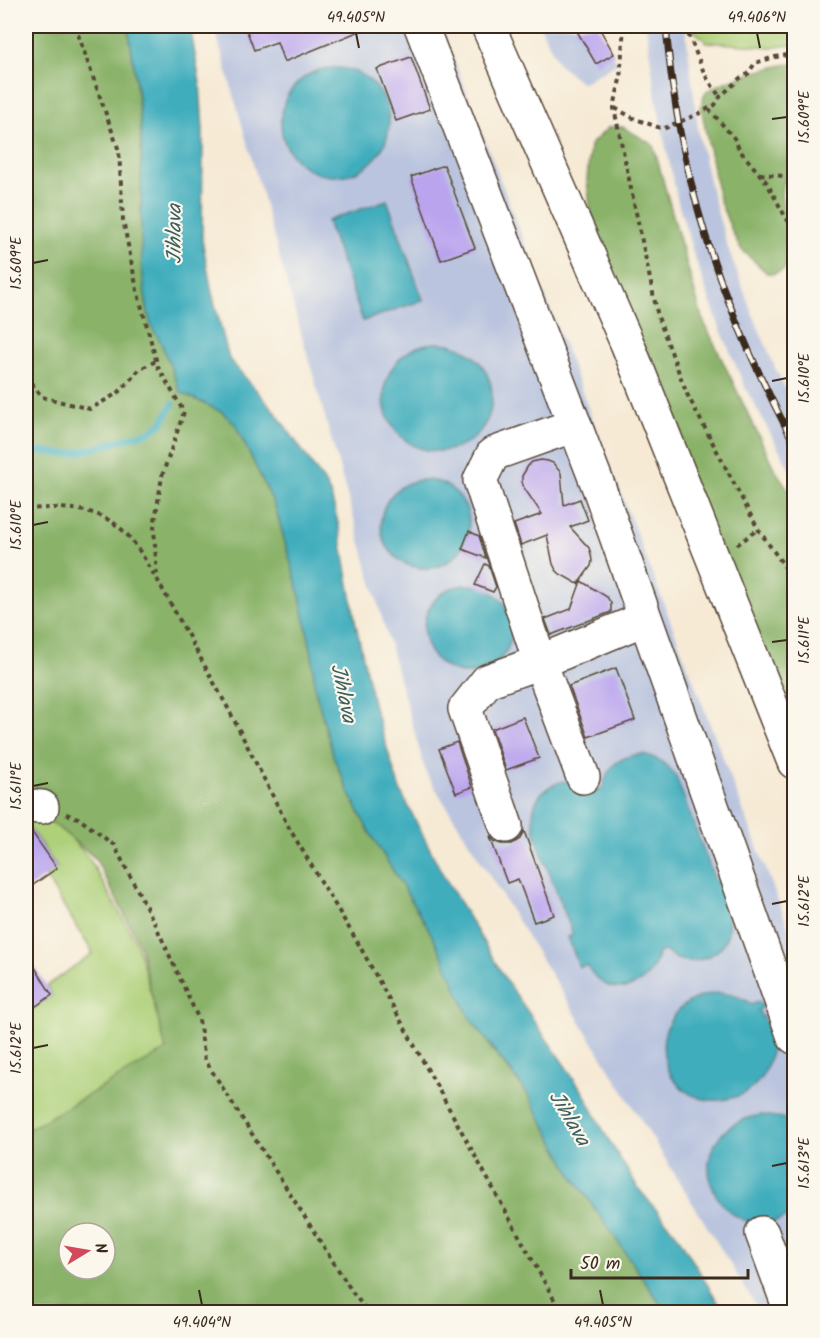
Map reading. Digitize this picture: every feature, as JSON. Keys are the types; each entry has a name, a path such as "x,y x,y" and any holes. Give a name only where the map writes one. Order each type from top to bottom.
{"street":[{"path":"422,26 599,488 795,1037"},
{"path":"488,26 627,343 795,762"},
{"path":"575,425 493,454 480,480 540,662 583,777"},
{"path":"506,826 465,709 488,681 645,619"},
{"path":"762,1233 791,1312"}],"path":[{"path":"75,26 119,152 123,220 136,290 156,361 184,412 162,476 154,527 157,579"},
{"path":"624,26 620,79 614,108 658,317 687,394 758,529 795,580"},
{"path":"685,26 705,75 720,98"},
{"path":"614,108 663,129 715,105 740,78 748,74 755,63 795,54"},
{"path":"709,109 767,183 786,218 795,228"},
{"path":"760,174 795,177"},
{"path":"26,376 42,397 90,410 118,393 140,369 156,361"},
{"path":"26,509 57,508 92,512 112,522 130,538 157,579 229,710 289,828 358,943 561,1312"},
{"path":"34,807 78,818 114,845 156,926 199,1020 205,1060 353,1293 368,1312"}],"shaded area":[{"path":"214,26 441,26 794,942 794,1312 760,1312 426,773"},
{"path":"540,26 598,26 617,63 582,83 559,65"},
{"path":"646,26 685,26 699,136 712,193 727,245 751,310 777,372 794,405 794,477 745,387 718,323 694,256 678,202 665,143"}],"green space":[{"path":"26,26 128,26 141,129 142,261 146,304 151,325 160,341 180,392 222,412 235,424 275,506 300,596 312,654 315,689 334,758 367,828 427,926 491,1048 527,1093 572,1175 666,1312 26,1312 26,1131 166,1050 140,945 95,858 44,816 26,817"},
{"path":"692,26 794,26 794,45 770,47 707,42 692,29"},
{"path":"794,63 794,174 788,176 781,193 787,234 787,263 784,270 773,274 767,273 742,250 734,236 719,199 701,107 705,94 720,84"},
{"path":"609,127 623,127 653,145 702,318 775,470 794,498 794,734 593,231 587,181 590,145"},
{"path":"26,810 53,816 90,860 137,944 167,1051 26,1131 26,1013 52,995 47,986 93,953 45,876 57,867 26,823"}],"water":[{"name":"Jihlava","path":"128,26 190,26 200,83 203,130 202,240 212,293 229,359 276,413 331,495 374,707 400,790 442,873 506,980 583,1092 638,1188 677,1235 724,1312 666,1312 572,1175 527,1093 469,1017 427,926 367,828 349,792 334,758 315,689 312,654 300,596 275,506 235,424 222,412 180,392 163,347 151,324 145,298 141,250 140,117"},
{"path":"335,68 356,72 373,84 385,101 389,122 385,143 373,160 356,172 335,176 314,172 297,160 285,143 281,122 285,101 297,84 314,72"},
{"path":"387,200 423,300 363,321 327,221"},
{"path":"438,343 459,347 476,359 488,376 492,397 488,418 476,435 459,447 438,451 417,447 400,435 388,418 384,397 388,376 400,359 417,347"},
{"path":"425,480 442,484 456,493 465,507 469,524 465,541 456,555 442,564 425,568 408,564 394,555 385,541 381,524 385,507 394,493 408,484"},
{"path":"468,585 485,589 499,598 508,612 512,629 508,646 499,660 485,669 468,673 451,669 437,660 428,646 424,629 428,612 437,598 451,589"},
{"path":"643,754 662,762 676,777 716,883 725,880 734,909 727,911 728,932 718,951 705,958 691,961 677,959 665,951 658,953 647,977 627,988 616,988 595,977 587,965 579,967 568,937 573,935 541,852 533,814 542,793 553,785 570,781 585,785 595,791 602,789 611,768 616,763 627,757"},
{"path":"716,993 744,999 752,1005 758,1001 763,1006 758,1011 769,1030 771,1052 765,1071 750,1089 735,1097 709,1100 688,1092 673,1078 665,1058 664,1038 672,1018 689,1002"},
{"path":"762,1115 782,1118 794,1125 794,1213 767,1223 743,1220 724,1207 713,1187 709,1165 715,1143 732,1125"}],"building":[{"path":"245,26 372,26 284,62 277,42 254,50"},
{"path":"574,26 598,26 614,54 596,64"},
{"path":"411,57 430,109 396,121 377,69"},
{"path":"444,165 475,248 441,260 411,177"},
{"path":"541,460 553,463 561,473 564,505 580,499 588,520 570,527 589,548 592,561 578,584 556,570 547,535 521,545 514,524 542,514 522,482 522,476 528,466 532,462"},
{"path":"469,531 479,536 486,558 462,549"},
{"path":"485,564 489,566 496,587 493,592 475,585"},
{"path":"581,581 607,597 611,603 611,612 551,635 545,619 571,609"},
{"path":"616,668 635,720 588,737 569,686"},
{"path":"523,717 539,758 506,770 492,729"},
{"path":"457,742 472,787 456,793 439,749"},
{"path":"26,825 57,868 26,890"},
{"path":"524,831 554,915 534,922 518,879 507,883 490,837 502,844 512,844 520,839"},
{"path":"26,953 52,995 26,1013"}],"waterway":[{"path":"26,455 42,451 69,454 149,432 161,424 173,404"}],"railway":[{"path":"666,26 680,133 693,192 710,250 748,348 794,443"}]}
